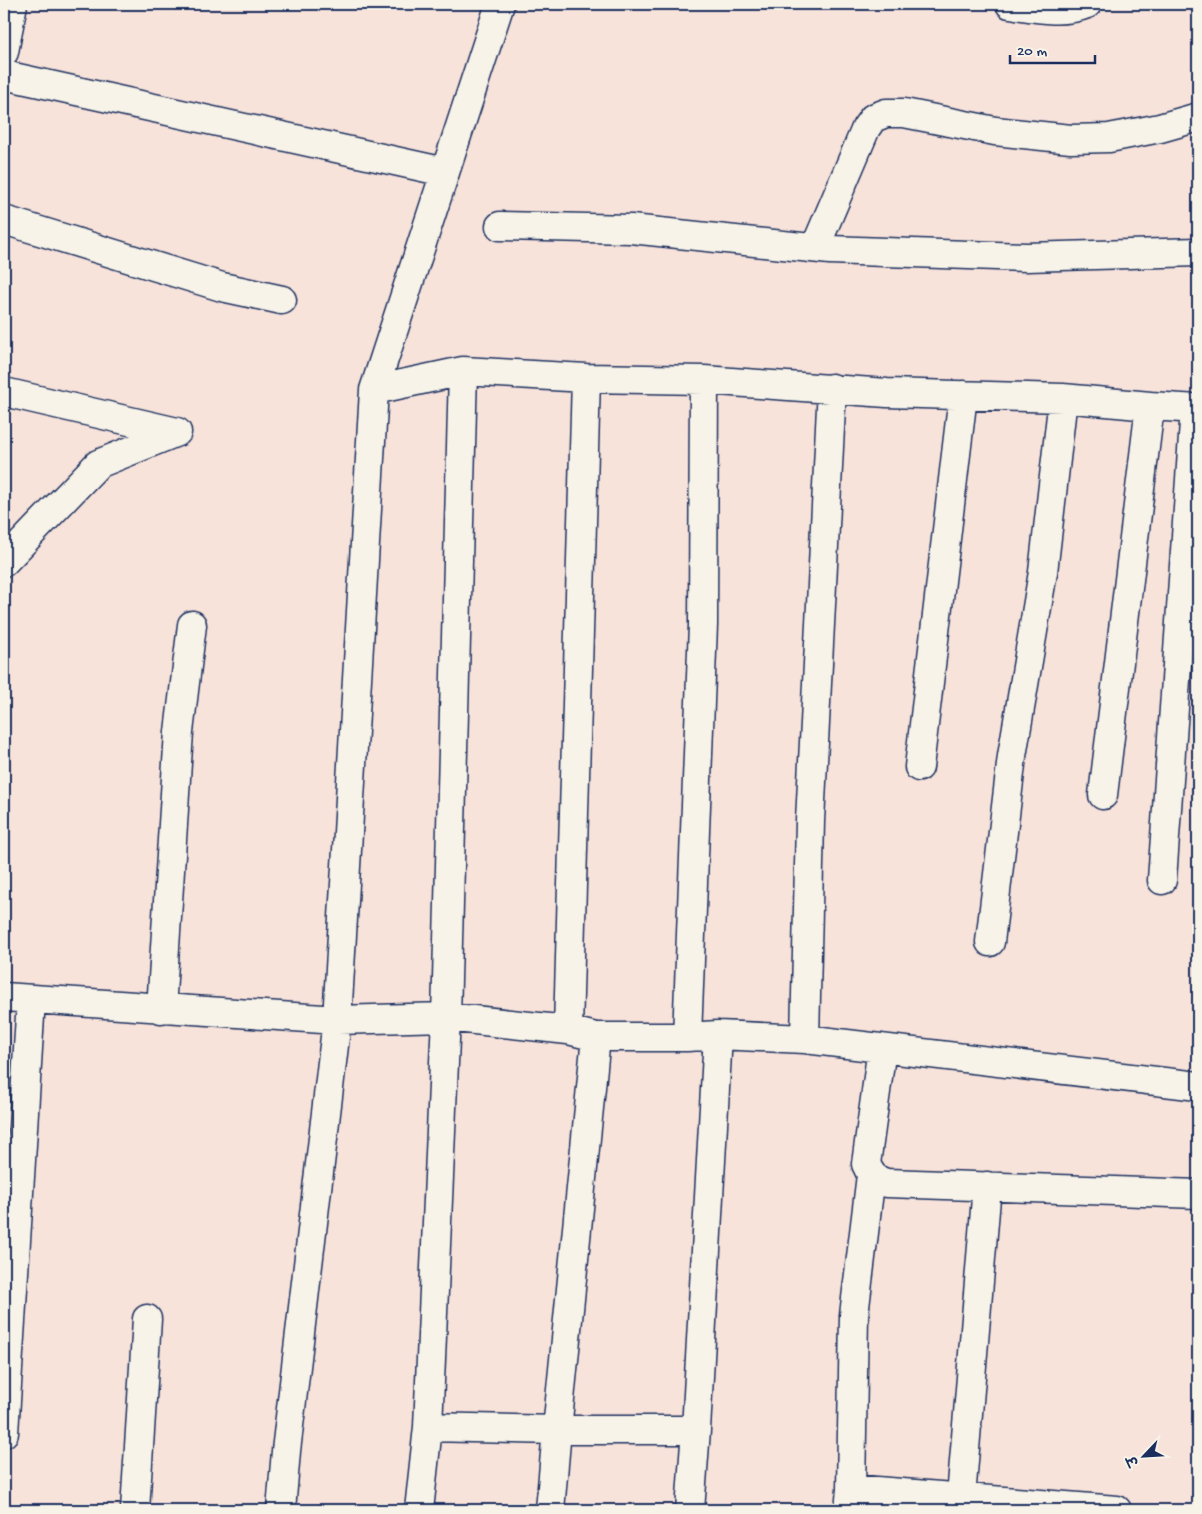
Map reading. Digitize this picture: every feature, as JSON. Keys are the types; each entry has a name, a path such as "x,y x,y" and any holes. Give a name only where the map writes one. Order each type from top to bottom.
{"street":[{"path":"4,52 13,4"},
{"path":"281,1510 286,1451 337,1020 374,390 500,4"},
{"path":"1010,4 1049,10 1076,8 1087,4"},
{"path":"4,74 445,172"},
{"path":"815,248 866,128 873,118 886,113 904,114 995,131 1071,139 1109,138 1160,128 1195,118"},
{"path":"4,220 222,287 282,300"},
{"path":"500,226 630,229 815,248 1027,257 1198,252"},
{"path":"374,390 463,371 586,378 704,380 887,393 1063,398 1196,409 1162,880"},
{"path":"419,1510 428,1427 446,1017 463,371"},
{"path":"568,1030 586,378"},
{"path":"687,1037 703,626 704,380"},
{"path":"805,1038 810,812 832,388"},
{"path":"4,392 177,432 98,464 4,562"},
{"path":"919,767 963,395"},
{"path":"990,942 1012,756 1043,572 1063,398"},
{"path":"1103,795 1150,406"},
{"path":"161,1009 179,732 192,624"},
{"path":"4,998 337,1020 446,1017 568,1030 596,1037 687,1037 718,1034 805,1038 1198,1086"},
{"path":"4,1433 31,1000"},
{"path":"690,1510 718,1034"},
{"path":"550,1510 596,1037"},
{"path":"882,1048 866,1164 871,1174 878,1180 887,1183 1198,1194"},
{"path":"871,1174 854,1315 850,1500 961,1497 1117,1510"},
{"path":"961,1497 986,1186"},
{"path":"135,1510 147,1319"},
{"path":"428,1427 557,1430 696,1430"}]}
